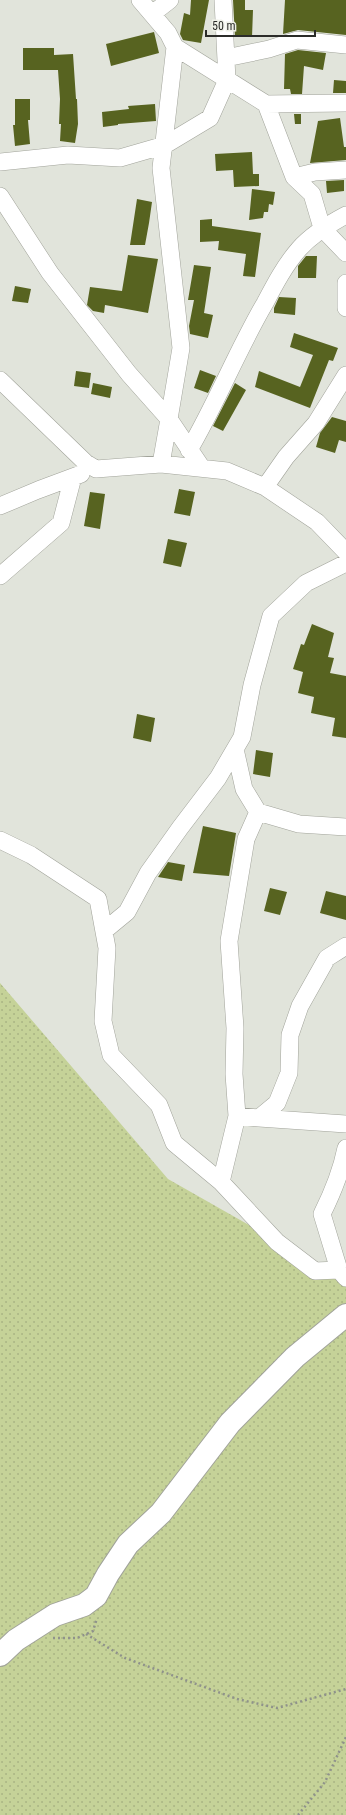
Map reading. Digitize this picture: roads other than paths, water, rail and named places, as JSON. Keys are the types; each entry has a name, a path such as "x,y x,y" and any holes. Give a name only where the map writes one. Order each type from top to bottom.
{"street":[{"path":"140,0 168,34 175,47 266,104 346,103"},
{"path":"152,14 170,0"},
{"path":"0,162 68,155 120,158 165,145 210,118 227,80 223,0"},
{"path":"226,58 269,49 297,40 346,44"},
{"path":"161,464 181,348 161,168 165,145 175,47"},
{"path":"266,104 294,177 312,194 322,228 346,253"},
{"path":"294,177 316,172 346,170"},
{"path":"0,196 50,273 129,374 169,420 202,468"},
{"path":"190,450 208,418 247,334 280,275 300,248 322,228 346,215"},
{"path":"346,283 346,308"},
{"path":"265,487 286,457 316,423 346,375"},
{"path":"0,380 86,463 96,469"},
{"path":"0,506 38,490 96,469 161,464 227,471 265,487 317,522 346,552"},
{"path":"0,576 61,523 73,477"},
{"path":"104,931 127,912 148,873 218,778 242,737 252,685 271,616 306,583 346,564"},
{"path":"235,749 244,789 258,812 299,824 346,827"},
{"path":"221,1182 237,1116 234,1074 235,1028 229,941 246,839 258,812"},
{"path":"0,840 31,855 98,899 108,948 103,1021 111,1055 159,1105 174,1142 221,1182 277,1242 316,1271 343,1274 322,1214 336,1188 346,1148"},
{"path":"259,1118 277,1103 289,1073 290,1035 300,1006 327,958 346,946"},
{"path":"237,1116 346,1124"},
{"path":"0,1655 16,1640 55,1615 84,1605 96,1596 108,1574 128,1544 161,1513 230,1423 295,1357 346,1315"}]}
